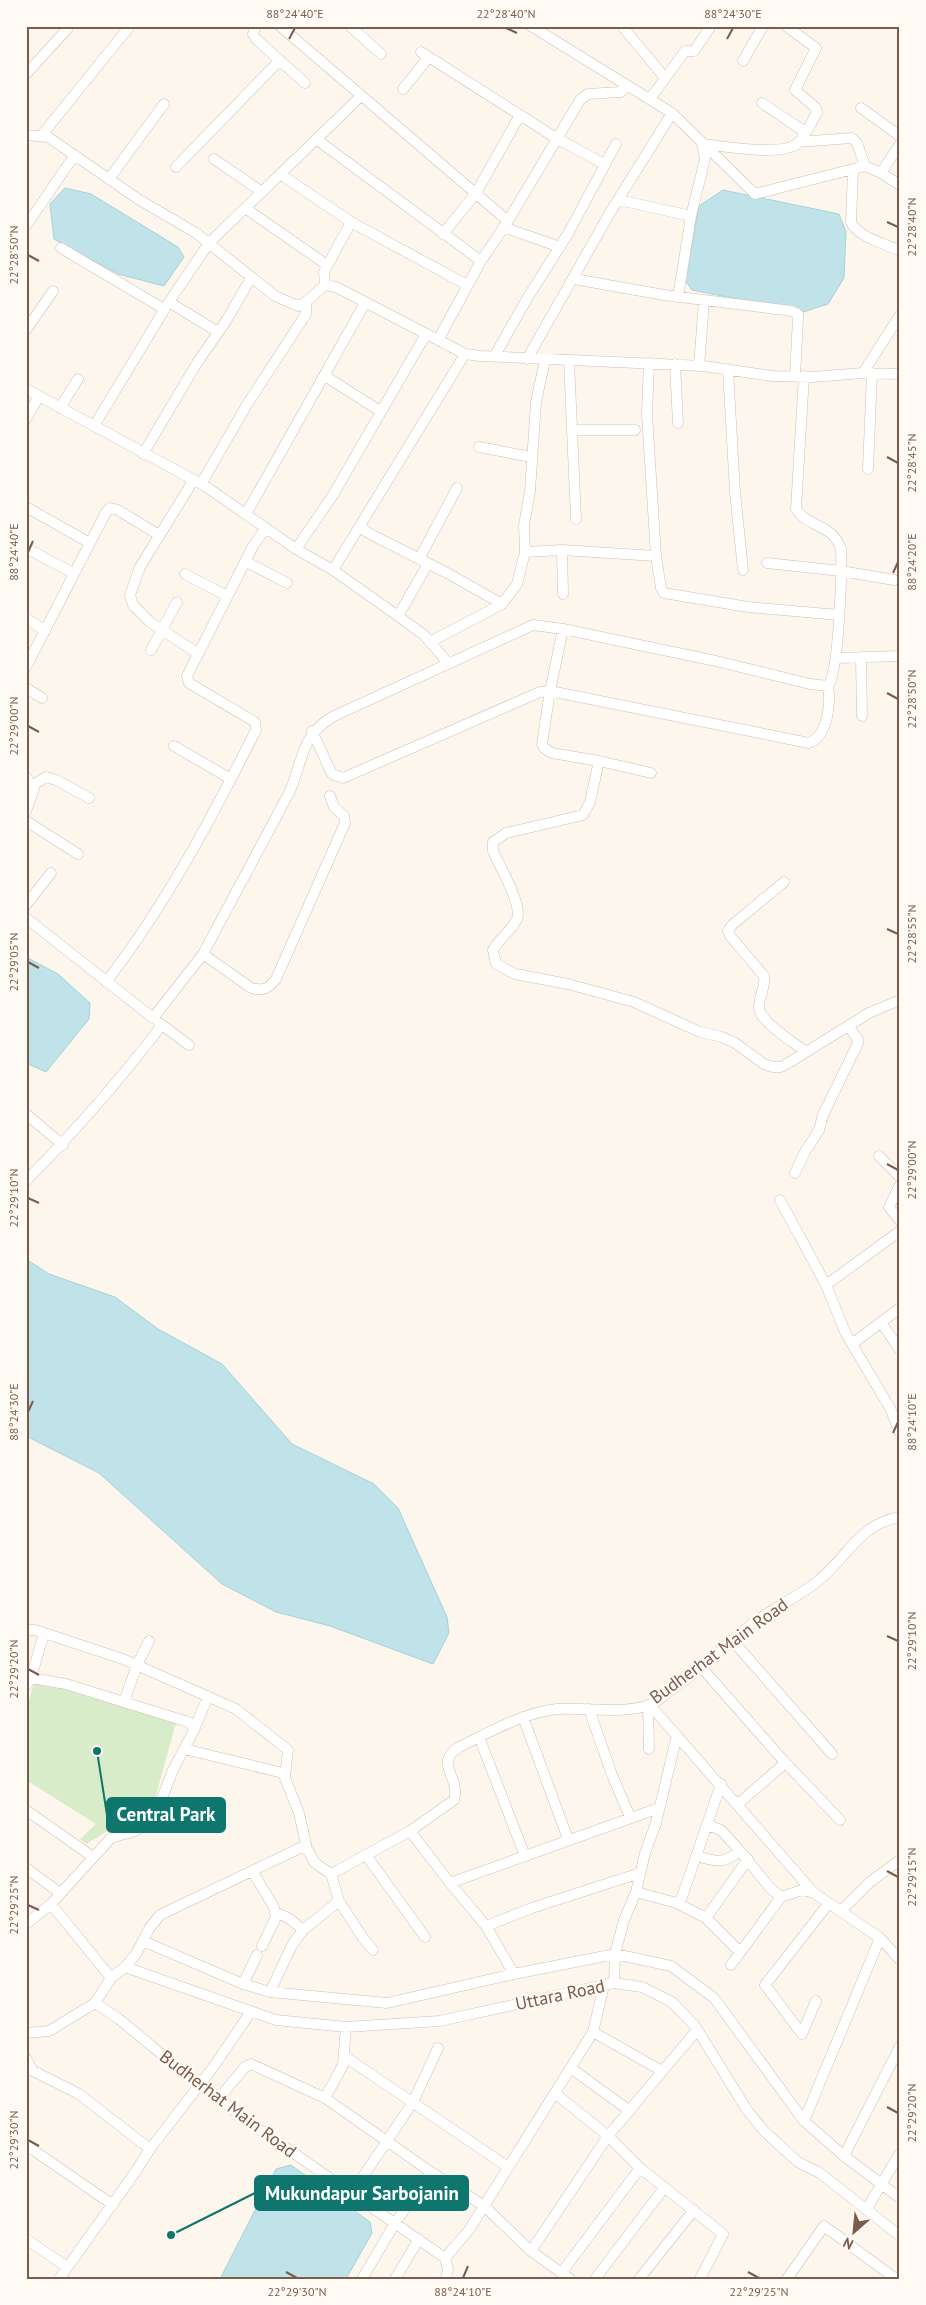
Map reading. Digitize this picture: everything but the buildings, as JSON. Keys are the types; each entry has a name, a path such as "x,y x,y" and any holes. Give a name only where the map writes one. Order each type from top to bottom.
{"street":[{"path":"41,136 130,26"},
{"path":"256,26 253,34 256,39 305,83"},
{"path":"280,26 476,193 506,224 560,247"},
{"path":"350,26 382,54"},
{"path":"622,26 665,78"},
{"path":"650,99 685,51 694,51 711,26"},
{"path":"742,61 763,26"},
{"path":"702,144 769,150 792,147 798,142 817,110 796,94 795,86 816,48 786,26"},
{"path":"26,74 71,27"},
{"path":"536,27 672,113 755,194 865,166 882,173 900,185"},
{"path":"403,89 425,55 556,138 604,164"},
{"path":"176,167 280,60"},
{"path":"438,340 481,261 506,224 580,100 588,94 621,92 625,85"},
{"path":"94,426 167,305 209,243 361,96"},
{"path":"109,179 164,104"},
{"path":"762,104 805,132"},
{"path":"861,108 900,136"},
{"path":"527,359 618,200 672,113"},
{"path":"444,234 476,193 520,115"},
{"path":"27,136 48,137 138,199 196,233 275,296 298,306 306,302 325,285"},
{"path":"798,142 852,138 857,143 865,166"},
{"path":"316,139 481,261"},
{"path":"494,357 560,247 616,144"},
{"path":"678,297 691,216 705,159 702,144"},
{"path":"882,173 900,144"},
{"path":"26,226 74,156"},
{"path":"214,159 262,192"},
{"path":"852,169 851,222 853,226 862,233 900,251"},
{"path":"280,174 351,222 467,285"},
{"path":"618,200 691,216"},
{"path":"245,208 327,265"},
{"path":"325,285 323,276 327,265 351,222"},
{"path":"61,248 218,332"},
{"path":"143,454 197,363 252,278"},
{"path":"312,732 332,774 343,778 540,692 550,691 809,743 816,740 821,732 830,703 828,686 832,681 837,658 841,548 836,536 802,516 796,508 799,376 798,314 792,311 704,301 574,279"},
{"path":"325,285 336,287 465,354 545,360 675,364 772,376 812,377 868,373 900,374"},
{"path":"26,330 54,291"},
{"path":"700,366 704,301"},
{"path":"197,654 162,630 132,605 130,595 140,567 159,536 197,482 306,314 306,302"},
{"path":"246,514 366,303"},
{"path":"868,469 868,373 900,315"},
{"path":"296,549 333,495 426,334"},
{"path":"333,570 465,354"},
{"path":"430,642 502,604 517,584 524,552 524,525 530,491 536,402 545,360"},
{"path":"569,361 576,519"},
{"path":"649,363 647,414 656,556 661,588 664,593 748,607 839,615"},
{"path":"675,364 678,423"},
{"path":"728,370 735,492 743,570"},
{"path":"325,376 380,411"},
{"path":"60,408 78,379"},
{"path":"26,389 197,482 296,549 333,570 398,616 430,642 448,663"},
{"path":"26,418 39,396"},
{"path":"572,430 634,430"},
{"path":"478,447 531,457"},
{"path":"419,559 457,488"},
{"path":"26,506 88,542"},
{"path":"26,667 88,542 110,508 118,510 159,536"},
{"path":"361,524 367,532 502,604"},
{"path":"106,982 138,939 231,779 256,730 255,722 189,683 186,676 252,546 266,528"},
{"path":"26,548 73,573"},
{"path":"524,552 562,550 656,556"},
{"path":"562,550 563,594"},
{"path":"245,561 286,583"},
{"path":"767,563 841,571 894,580"},
{"path":"398,616 425,569"},
{"path":"185,574 227,596"},
{"path":"151,650 177,602"},
{"path":"26,618 45,631"},
{"path":"153,1018 203,954 296,777 302,751 312,732 332,716 533,625 563,629 724,662 810,684 828,686"},
{"path":"563,629 550,691 542,744 544,748 552,754 599,761 651,773"},
{"path":"837,658 900,656"},
{"path":"861,657 862,716"},
{"path":"26,688 42,698"},
{"path":"174,746 231,779"},
{"path":"599,761 590,802 583,815 506,833 493,842 493,851 519,912 513,926 493,950 496,964 515,974 576,986 634,1002 700,1032 722,1036 735,1042 764,1064 773,1067 781,1067 869,1013 900,1000"},
{"path":"26,810 34,794 30,781 46,777 56,780 89,798"},
{"path":"203,954 251,988 260,990 269,988 276,979 345,823 344,816 334,807 330,796"},
{"path":"26,821 78,854"},
{"path":"26,905 51,873"},
{"path":"784,882 732,924 728,931 764,976 758,1008 761,1014 769,1024 806,1052"},
{"path":"26,918 189,1046"},
{"path":"27,1178 63,1145 128,1070 162,1025"},
{"path":"795,1173 805,1152 819,1130 823,1115 858,1042 848,1026"},
{"path":"26,1114 63,1145"},
{"path":"879,1156 900,1177"},
{"path":"900,1185 889,1207 900,1221"},
{"path":"780,1200 826,1285 852,1344 890,1408 900,1433"},
{"path":"826,1285 900,1231"},
{"path":"852,1344 900,1308"},
{"path":"881,1322 900,1350"},
{"name":"Budherhat Main Road","path":"331,1874 410,1831 454,1800 456,1792 447,1759 449,1754 479,1737 523,1717 557,1709 630,1708 649,1705 702,1667 732,1640 767,1613 818,1582 866,1530 883,1521 900,1517"},
{"path":"26,1630 44,1633 139,1661 236,1709 288,1750 285,1777"},
{"path":"44,1633 28,1680 66,1684 190,1723 194,1730"},
{"path":"732,1640 832,1754"},
{"path":"124,1702 147,1644"},
{"path":"702,1667 785,1763 840,1820"},
{"path":"26,1924 51,1904 111,1838 135,1831 153,1821 208,1696"},
{"path":"649,1705 738,1804 814,1893 880,1938 899,1959"},
{"path":"649,1705 649,1749"},
{"path":"589,1709 612,1775 630,1817"},
{"path":"523,1717 568,1839"},
{"path":"446,2279 448,2269 446,2258 463,2239 572,2069 593,2032 609,1984 624,1920 636,1892 656,1822 677,1735"},
{"path":"479,1737 526,1856"},
{"path":"184,1749 278,1770 285,1777 299,1813 307,1849 315,1863 331,1874 339,1902 362,1938 373,1950"},
{"path":"738,1804 785,1763"},
{"path":"677,1903 681,1900 697,1856 720,1784"},
{"path":"450,1883 568,1839 659,1808"},
{"path":"26,1810 93,1857"},
{"path":"708,1825 721,1830 771,1889 781,1897"},
{"path":"410,1831 486,1926 514,1974"},
{"path":"26,2033 49,2031 95,2004 111,1978 127,1965 136,1954 149,1929 160,1915 290,1851 300,1848 307,1849"},
{"path":"366,1854 425,1937"},
{"path":"697,1856 727,1861 744,1855"},
{"path":"706,1918 744,1855"},
{"path":"841,1911 870,1882 900,1860"},
{"path":"26,1868 60,1893"},
{"path":"252,1871 274,1907 276,1917 262,1946"},
{"path":"486,1926 532,1908 640,1873"},
{"path":"731,1965 781,1897 802,1890 814,1893"},
{"path":"636,1892 677,1903 706,1918 740,1952"},
{"path":"270,1992 292,1945 303,1930 339,1902"},
{"path":"816,2001 802,2034 765,1985 829,1903"},
{"path":"51,1904 111,1978"},
{"path":"275,1912 290,1919 303,1930"},
{"path":"804,2121 880,1938"},
{"path":"144,1941 243,1984 270,1992 387,2003 514,1974 615,1954 671,1966 714,1998 804,2121 844,2156 900,2198"},
{"path":"243,1984 257,1955"},
{"name":"Uttara Road","path":"127,1965 250,2013 288,2023 346,2026 440,2021 609,1984 642,1987 672,2002 697,2030 747,2110 765,2132 798,2162 820,2173 900,2236"},
{"name":"Budherhat Main Road","path":"95,2004 119,2019 200,2084 284,2147 446,2258"},
{"path":"59,2279 150,2148 214,2066 250,2013"},
{"path":"325,2098 343,2065 346,2026"},
{"path":"530,2251 608,2136 697,2030"},
{"path":"593,2032 662,2070"},
{"path":"844,2156 900,2046"},
{"path":"352,2193 413,2102 438,2048"},
{"path":"344,2056 508,2167"},
{"path":"26,2058 33,2071 79,2094 150,2148"},
{"path":"219,2098 245,2067 251,2064 325,2098 431,2172 484,2206 530,2251 566,2276 640,2168"},
{"path":"572,2069 630,2111"},
{"path":"556,2094 608,2136 640,2168 723,2234 700,2279"},
{"path":"26,2145 112,2205"},
{"path":"866,2210 900,2153"},
{"path":"362,2279 395,2223 431,2172"},
{"path":"595,2279 664,2188"},
{"path":"639,2279 694,2210"},
{"path":"787,2279 824,2226 896,2279"},
{"path":"26,2239 68,2267"},
{"path":"394,2279 419,2239"}],"green space":[{"path":"35,1680 176,1723 151,1813 135,1822 109,1830 86,1844 80,1839 96,1824 26,1780 26,1710"}],"water":[{"path":"65,188 91,194 178,247 184,257 164,286 118,274 54,239 50,204"},
{"path":"723,190 839,214 846,232 844,278 828,304 803,312 692,290 685,280 699,206"},
{"path":"26,957 58,974 90,1003 89,1019 46,1072 26,1063"},
{"path":"26,1259 49,1274 115,1297 158,1329 222,1364 292,1444 374,1484 398,1508 447,1617 449,1633 433,1664 330,1626 276,1612 222,1584 99,1473 26,1436"},
{"path":"291,2165 370,2222 372,2233 346,2279 220,2279 276,2169"}],"place":[{"name":"Central Park","path":"97,1751"},
{"name":"Mukundapur Sarbojanin","path":"171,2235"}]}
